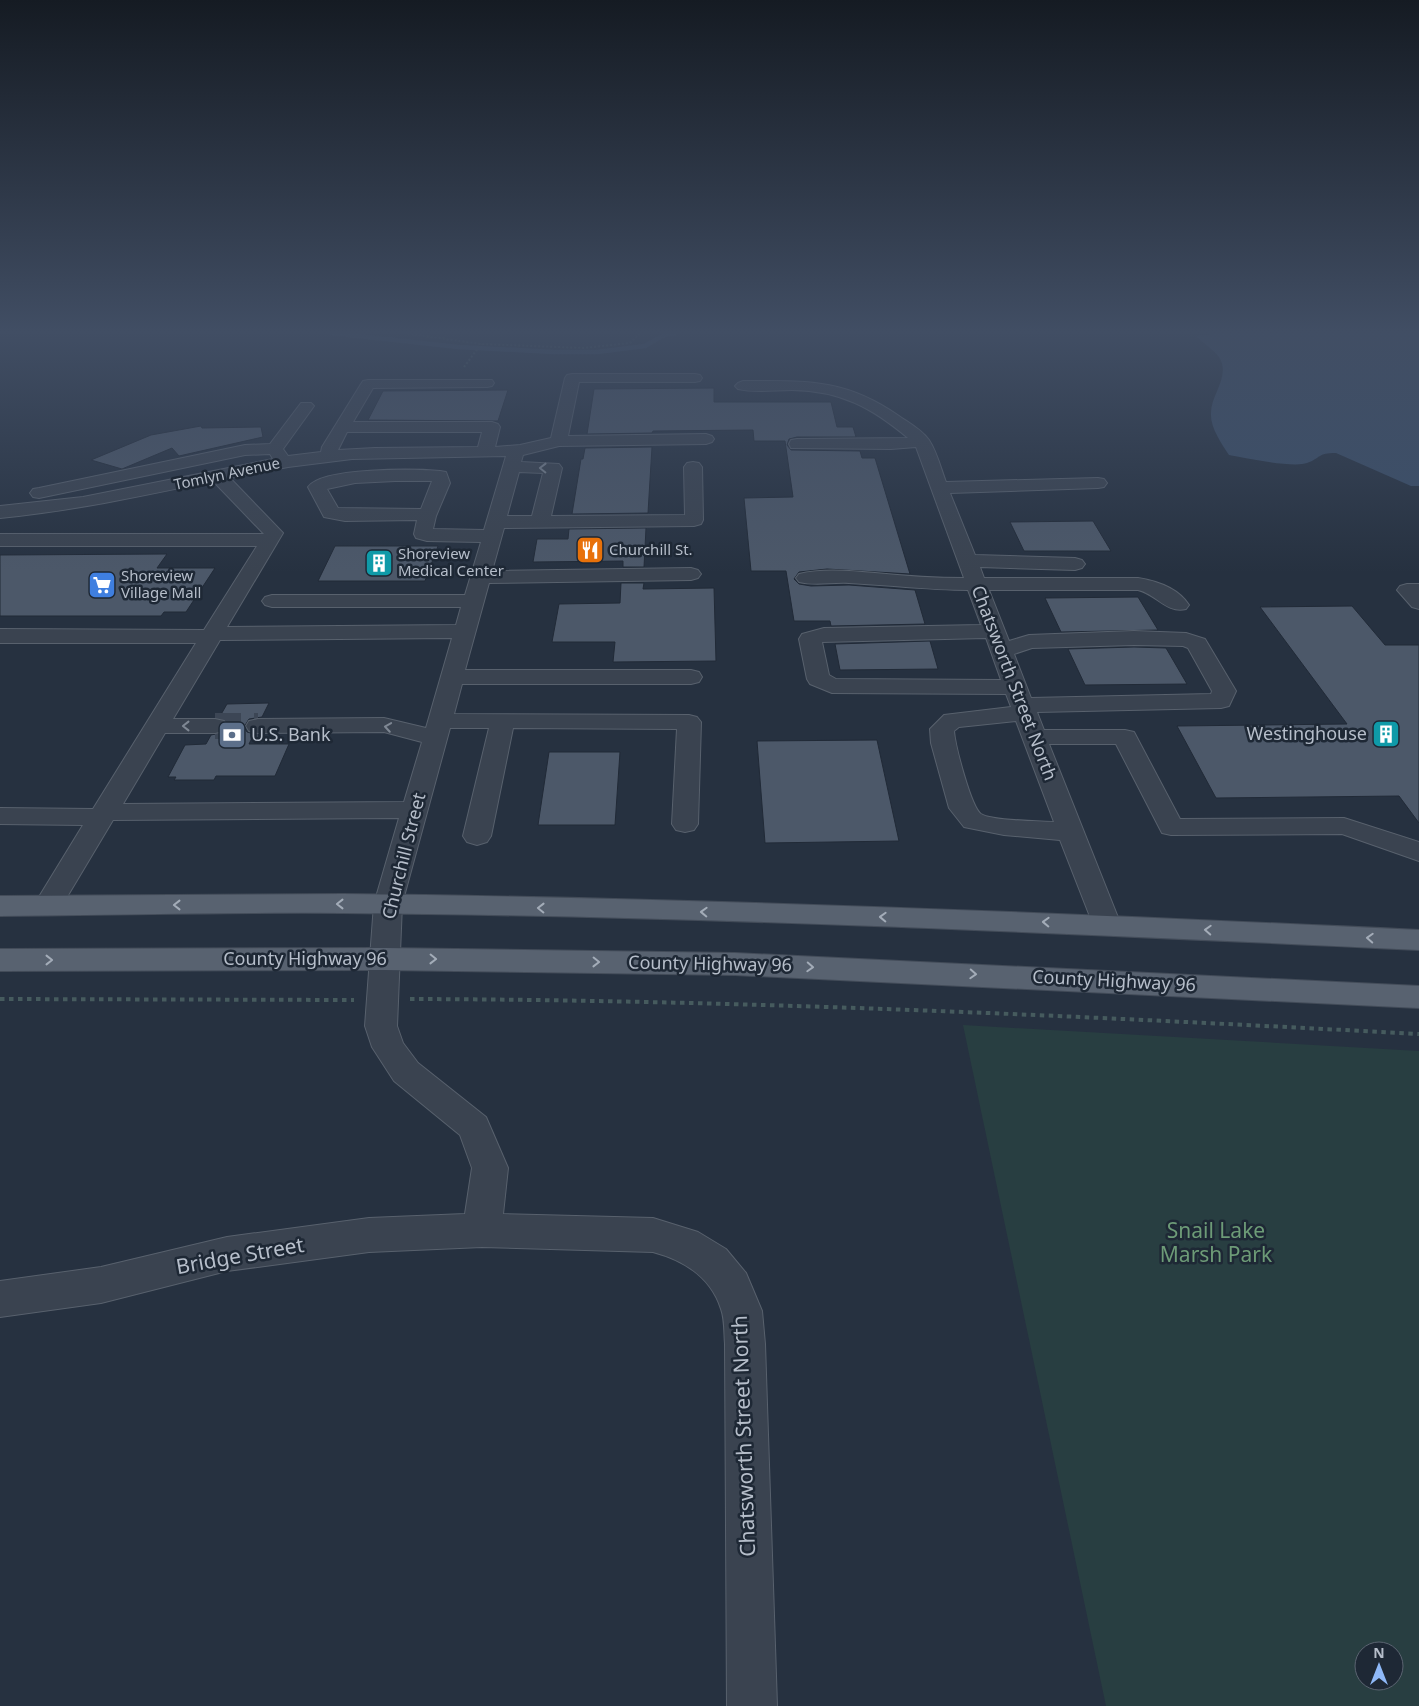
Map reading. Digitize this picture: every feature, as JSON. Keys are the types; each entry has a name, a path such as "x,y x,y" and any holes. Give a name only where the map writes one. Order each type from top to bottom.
{"main road":[{"path":"0,906 388,904 948,918 1419,940"},
{"name":"County Highway 96","path":"0,960 384,959 734,964 1419,997"}],"street":[{"path":"20,511 28,500 43,492 245,450 280,456 303,413"},
{"path":"329,456 330,447 351,413"},
{"path":"559,441 565,413"},
{"path":"880,413 905,426 922,442"},
{"path":"342,427 492,427 485,451"},
{"path":"514,459 559,441 706,439"},
{"path":"797,444 891,444 922,442"},
{"name":"Chatsworth Street North","path":"922,442 1106,925"},
{"name":"Tomlyn Avenue","path":"0,512 85,503 218,476 280,456 485,451 514,459"},
{"path":"514,459 553,468 540,522"},
{"name":"Churchill Street","path":"482,1230 490,1168 474,1127 406,1072 388,1048 381,1026 388,904 514,459"},
{"path":"427,516 418,514 345,515 331,513 317,487 320,483 329,480 383,476 440,476 442,483 427,516 423,534 427,535 494,529 540,522 694,520 693,467"},
{"path":"48,906 274,533 218,476"},
{"path":"939,488 1098,483"},
{"path":"0,540 270,540"},
{"path":"968,561 1075,564"},
{"path":"481,577 691,574"},
{"path":"806,578 847,577 935,584 976,582 1138,584 1154,587 1179,605"},
{"path":"1419,590 1407,590 1419,603"},
{"path":"272,602 474,600"},
{"path":"0,636 465,631"},
{"path":"1071,832 1004,827 973,821 962,808 943,743 942,729 952,720 1025,711 1221,701 1224,691 1198,644 1186,640 1134,638 1029,642 1016,647 997,639 824,635 810,639 818,680 832,686 1025,711 1125,737 1171,827 1344,826 1419,852"},
{"path":"452,677 691,677"},
{"path":"477,836 503,721"},
{"path":"258,726 384,725 438,729 503,721 689,722 685,824"},
{"path":"157,726 215,726"},
{"path":"0,816 415,810"},
{"name":"Chatsworth Street North","path":"482,1230 653,1235 685,1244 712,1261 732,1286 742,1311 745,1344 752,1706"},
{"name":"Bridge Street","path":"0,1299 101,1285 236,1253 370,1234 482,1230"}],"path":[{"path":"0,999 353,1000"},
{"path":"411,999 674,1000 1002,1013 1419,1034"}],"green space":[{"name":"Snail Lake Marsh Park","path":"963,1025 1419,1051 1419,1706 1106,1706"}],"water":[{"path":"1211,413 1419,413 1419,486 1411,486 1336,453 1322,455 1307,463 1300,464 1269,462 1229,455 1212,424"}],"building":[{"path":"372,413 501,413 498,421 368,420"},
{"path":"590,413 834,413 837,427 853,427 856,437 797,437 789,439 787,445 791,450 860,451 862,458 875,458 910,574 827,569 799,572 794,579 799,584 811,586 849,585 915,590 925,624 831,626 830,621 794,621 786,571 751,571 744,498 793,497 785,441 754,441 753,430 587,434"},
{"path":"201,426 202,428 261,427 263,437 179,456 172,448 122,469 91,460 151,435"},
{"path":"652,447 648,513 572,514 581,459 583,459 585,448"},
{"path":"1093,521 1111,551 1024,551 1010,522"},
{"name":"Churchill St.","path":"646,528 644,567 623,567 623,561 533,562 537,539 568,539 569,529"},
{"name":"Shoreview Medical Center","path":"335,546 438,546 425,581 318,581"},
{"name":"Shoreview Village Mall","path":"167,554 157,568 215,568 186,612 164,612 161,616 0,616 0,555"},
{"path":"621,583 644,583 643,589 714,588 716,661 613,662 615,642 552,642 559,604 620,603"},
{"path":"1138,597 1158,630 1061,632 1045,598"},
{"path":"1352,606 1385,645 1419,645 1419,823 1399,796 1216,798 1177,726 1347,724 1260,607"},
{"path":"930,641 938,669 840,670 835,644"},
{"path":"1166,648 1187,684 1085,685 1068,649"},
{"name":"U.S. Bank","path":"269,703 262,717 249,719 244,727 247,732 254,734 249,744 289,744 275,776 216,776 214,780 174,780 176,777 168,777 185,745 206,744 211,735 226,732 229,725 226,720 219,718 227,704"},
{"path":"877,740 899,841 765,843 757,741"},
{"path":"549,752 620,752 615,825 538,825"}],"tunnel":[{"path":"215,726 258,726"}],"place":[{"name":"Churchill St.","path":"590,550"},
{"name":"Shoreview Medical Center","path":"379,563"},
{"name":"Shoreview Village Mall","path":"102,585"},
{"name":"Westinghouse","path":"1386,734"},
{"name":"U.S. Bank","path":"232,735"}]}
